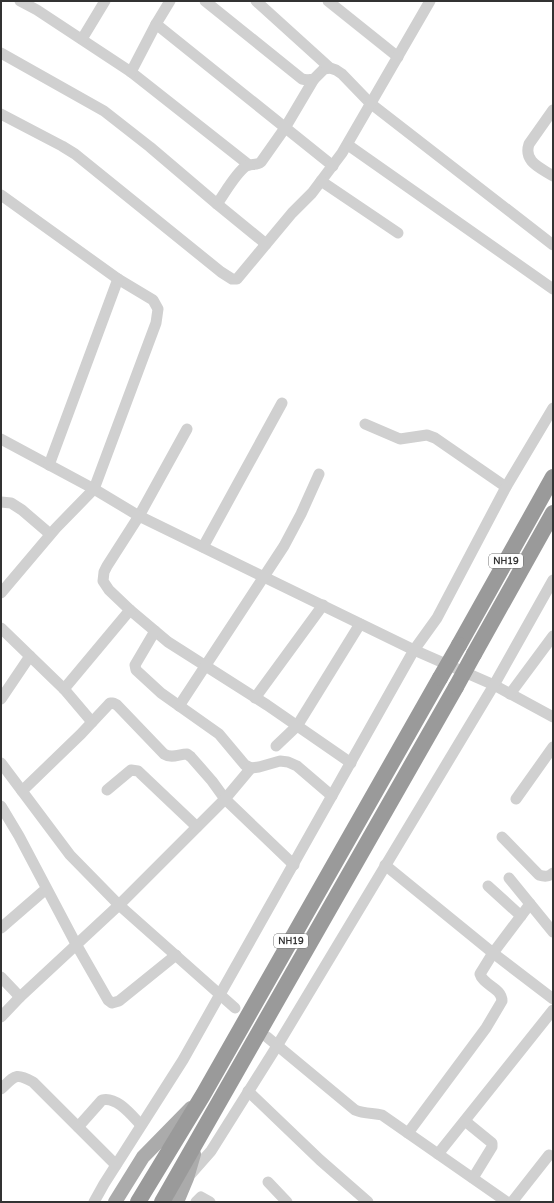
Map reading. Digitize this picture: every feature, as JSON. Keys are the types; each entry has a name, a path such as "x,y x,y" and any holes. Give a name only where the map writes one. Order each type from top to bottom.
{"highway":[{"name":"NH19","path":"138,1202 203,1095 459,646 553,477"},
{"name":"NH19","path":"162,1202 456,687 553,513"}],"main road":[{"path":"115,1202 143,1157 203,1095"},
{"path":"177,1202 199,1138"}],"street":[{"path":"20,1 37,10 131,72 249,165"},
{"path":"82,39 105,1"},
{"path":"131,72 170,1"},
{"path":"205,1 302,79 314,79"},
{"path":"256,1 330,68 342,74 370,103 553,245"},
{"path":"328,1 398,57"},
{"path":"1,114 75,154 221,272 232,279 237,279 321,181 348,145 370,103 430,1"},
{"path":"156,24 333,166"},
{"path":"1,53 104,111 150,147 266,244"},
{"path":"217,204 242,170 249,165 258,165 261,162 285,128 314,79 324,69 330,68"},
{"path":"553,110 529,144 528,150 528,155 533,163 553,176"},
{"path":"348,145 553,288"},
{"path":"321,181 398,233"},
{"path":"1,195 118,279 153,300 156,304 158,314 94,489 50,534 1,593"},
{"path":"49,465 118,279"},
{"path":"203,547 282,403"},
{"path":"94,1202 141,1125 170,1082 294,865 414,650 438,618 506,487 553,408"},
{"path":"365,424 400,439 427,435 435,438 506,487"},
{"path":"187,429 139,516 104,572 103,581 109,590 130,610 180,651 255,698 351,763"},
{"path":"1,439 94,489 139,516 414,650 494,685 553,717"},
{"path":"179,706 292,532 319,474"},
{"path":"1,502 10,503 22,510 50,534"},
{"path":"186,1178 211,1151 277,1046 494,685 553,580"},
{"path":"255,698 323,606"},
{"path":"64,689 130,610"},
{"path":"276,746 297,726 360,624"},
{"path":"1,628 64,689 92,722"},
{"path":"154,631 138,658 135,665 136,670 161,693 219,734 245,765 251,768 280,761 288,762 297,766 332,796"},
{"path":"510,694 553,636"},
{"path":"1,699 30,656"},
{"path":"22,791 110,703 113,703 117,705 164,754 173,757 187,754 191,757 212,781 225,799 294,865"},
{"path":"516,799 553,747"},
{"path":"1,763 70,855 119,905 235,1008"},
{"path":"1,1017 20,997 119,905 225,799 251,768"},
{"path":"107,790 131,770 138,771 197,827"},
{"path":"1,806 19,836 46,889 108,1000 112,1003 119,1001 176,955"},
{"path":"502,837 539,875 543,877 550,876 553,873"},
{"path":"385,865 493,953 553,999"},
{"path":"509,878 553,932"},
{"path":"488,886 521,916"},
{"path":"1,928 46,889"},
{"path":"408,1132 486,1028 502,1001 501,994 481,978 480,974 493,953 530,904"},
{"path":"1,977 20,997"},
{"path":"438,1154 553,1010"},
{"path":"266,1037 355,1110 362,1114 375,1113 382,1115 508,1202"},
{"path":"1,1089 12,1078 17,1076 24,1077 33,1082 116,1165"},
{"path":"248,1091 320,1160 368,1202"},
{"path":"78,1126 102,1100 107,1099 120,1105 141,1125"},
{"path":"465,1121 492,1143 489,1152 473,1178"},
{"path":"512,1202 549,1155"},
{"path":"268,1182 287,1202"},
{"path":"196,1202 201,1197 210,1202"}]}
